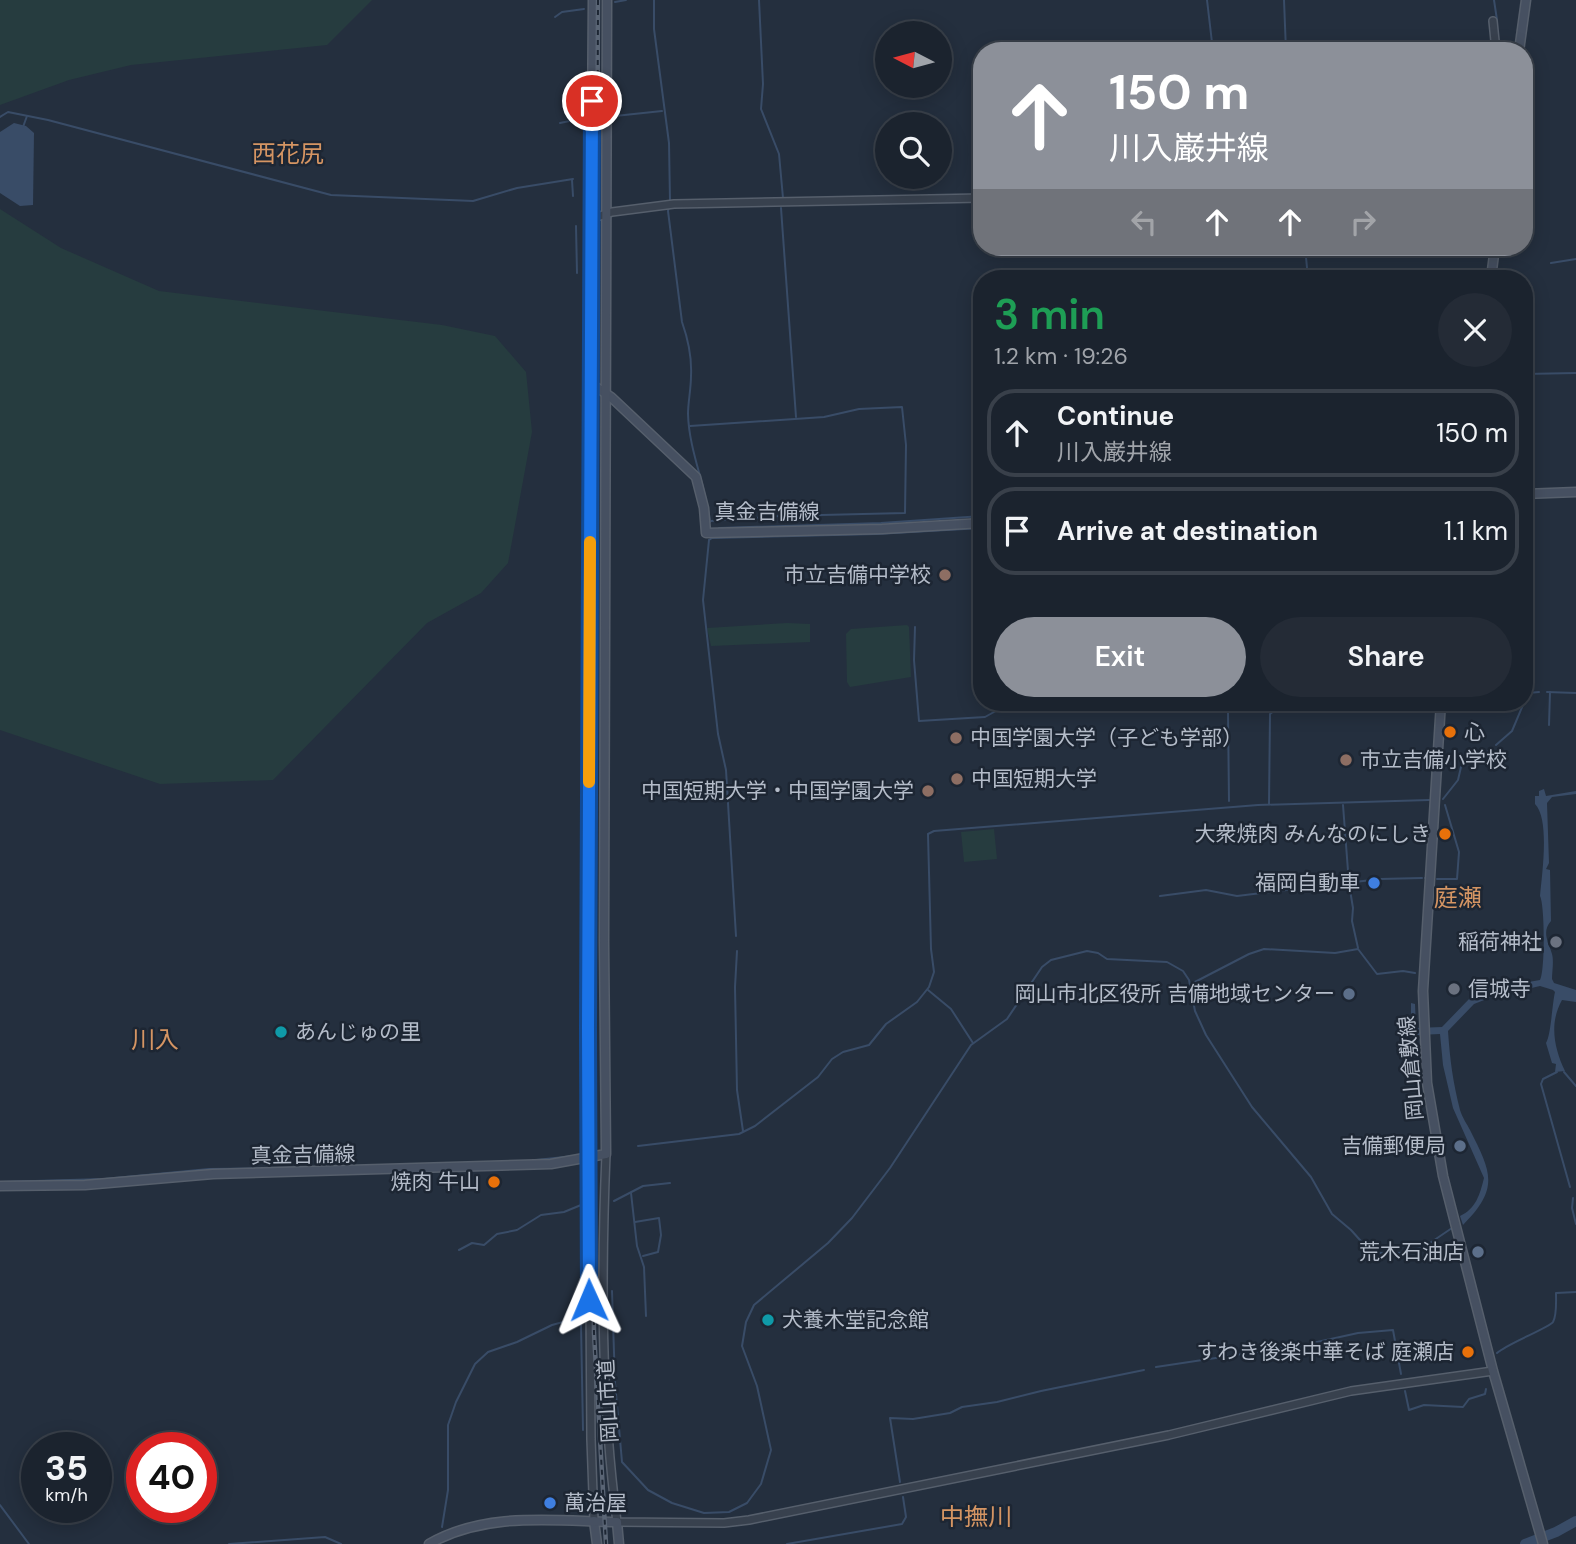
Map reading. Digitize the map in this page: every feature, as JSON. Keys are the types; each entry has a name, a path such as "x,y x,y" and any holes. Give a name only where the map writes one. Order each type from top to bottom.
{"main road":[{"path":"589,1159 593,0"},
{"path":"606,1154 604,934 607,0"},
{"path":"1520,42 1525,0"},
{"name":"真金吉備線","path":"590,383 606,394 696,477 704,508 706,533 973,523"},
{"path":"1533,494 1576,492"},
{"name":"岡山倉敷線","path":"1440,711 1425,953 1423,1031 1433,1126 1493,1371 1543,1544"},
{"name":"真金吉備線","path":"0,1186 85,1185 214,1174 551,1164 606,1154"},
{"path":"429,1544 456,1531 485,1523 521,1520 617,1522 619,1544"},
{"path":"594,1521 597,1544"}],"street":[{"path":"1493,21 1495,42"},
{"path":"591,219 606,214 669,205 973,198"},
{"name":"岡山市道","path":"606,1154 603,1229 604,1332 607,1409 617,1522"},
{"name":"岡山市道","path":"589,1159 591,1464 594,1521"},
{"path":"617,1522 712,1523 749,1520 1169,1435 1351,1391 1493,1371"}],"green space":[{"path":"0,0 372,0 327,45 131,65 69,80 0,105"},
{"path":"0,209 61,248 159,291 442,325 495,336 526,372 532,432 508,563 481,593 427,623 273,780 160,784 0,730"},
{"path":"810,624 810,642 711,646 707,628"},
{"path":"907,625 911,677 850,687 847,682 846,634 851,629"},
{"path":"994,829 997,859 964,862 961,832"}],"water":[{"path":"14,123 26,126 34,133 33,205 20,206 0,193 0,132"},
{"path":"1544,789 1546,796 1576,791 1576,794 1552,797 1547,803 1549,863 1546,869 1550,870 1551,921 1546,933 1553,957 1552,979 1554,983 1576,990 1576,1002 1562,1000 1555,1018 1554,1036 1565,1071 1555,1072 1556,1064 1552,1063 1546,1043 1555,992 1553,990 1540,986 1474,1004 1448,1031 1460,1110 1483,1157 1488,1179 1483,1200 1463,1225 1460,1216 1474,1205 1484,1178 1453,1108 1443,1065 1440,1034 1411,1033 1411,1003 1415,1004 1416,1028 1442,1027 1470,998 1540,980 1544,952 1540,896 1544,834 1535,796 1539,796 1539,791"}],"waterway":[{"path":"615,2 626,0"},
{"path":"654,0 654,29 669,143 670,201"},
{"path":"759,0 763,84 761,109 779,154 783,198"},
{"path":"1207,0 1212,42"},
{"path":"1284,0 1286,42"},
{"path":"1494,0 1497,20"},
{"path":"555,17 562,12 584,9"},
{"path":"615,116 662,111"},
{"path":"0,117 8,112 48,120 331,195 473,201 517,188 573,179"},
{"path":"23,127 27,116"},
{"path":"560,123 584,118"},
{"path":"572,180 573,196"},
{"path":"669,206 682,322 691,362 689,428 710,522"},
{"path":"781,208 796,417"},
{"path":"576,226 577,273"},
{"path":"1306,256 1307,270"},
{"path":"1551,263 1576,259"},
{"path":"1533,374 1576,373"},
{"path":"690,426 824,417 859,409 902,407 906,445 905,513 780,516 711,521"},
{"path":"719,528 881,523 973,517"},
{"path":"709,540 973,529"},
{"path":"709,540 703,600 718,734 726,770 736,936"},
{"path":"915,627 914,660 919,721 985,717 996,711"},
{"path":"1533,693 1539,692"},
{"path":"1547,692 1576,693"},
{"path":"1549,725 1550,692"},
{"path":"1269,804 1270,714 1274,711"},
{"path":"1496,745 1512,731 1520,711"},
{"path":"1228,713 1229,801"},
{"path":"1443,799 1458,780 1461,767 1490,750"},
{"path":"638,1146 739,1134 755,1126 818,1077 832,1059 843,1052 869,1045 886,1024 917,1002 929,987 934,972 928,834 934,831 1258,805 1429,800"},
{"path":"1343,805 1352,921 1358,948"},
{"path":"1437,879 1457,879 1459,852 1445,805"},
{"path":"1160,896 1206,890 1237,896 1380,879 1422,878"},
{"path":"1191,984 1264,949 1335,953 1358,949 1377,974 1403,971 1415,973"},
{"path":"737,951 737,1090 743,1131"},
{"path":"612,1291 615,1383 622,1462 648,1490 672,1503 704,1513 729,1512 747,1503 761,1484 771,1450 757,1386 742,1346 746,1322 754,1305 828,1243 852,1218 890,1168 971,1045 1007,1019 1042,967 1051,960 1087,951 1098,953 1107,959 1167,962 1183,971 1189,980 1195,1011 1206,1035 1252,1107 1311,1177 1332,1214 1369,1250 1377,1253 1402,1253 1424,1247 1452,1228"},
{"path":"928,990 951,1009 973,1043"},
{"path":"1557,1072 1543,1079 1541,1084 1570,1187"},
{"path":"1564,1072 1576,1086"},
{"path":"536,1160 574,1156"},
{"path":"438,1163 460,1163"},
{"path":"0,1182 104,1179 209,1169 292,1168"},
{"path":"614,1201 643,1186 670,1183"},
{"path":"631,1193 637,1246 644,1267 646,1316"},
{"path":"1573,1198 1572,1208 1576,1224"},
{"path":"459,1250 472,1243 484,1245 497,1234 517,1230 541,1215 564,1212 581,1205"},
{"path":"635,1222 659,1218 661,1235 658,1252 643,1256"},
{"path":"1497,1353 1553,1322 1556,1293 1576,1292"},
{"path":"442,1527 448,1490 448,1425 475,1364 488,1352 552,1325 563,1322 581,1325 583,1430"},
{"path":"1156,1367 1308,1344 1358,1333 1393,1330 1401,1374"},
{"path":"900,1482 890,1418 913,1419 950,1413 962,1407 1144,1370"},
{"path":"1405,1391 1409,1410 1424,1405 1463,1407 1469,1399 1485,1394 1486,1389"},
{"path":"787,1544 902,1524 906,1517 903,1497"},
{"path":"0,1505 29,1544"},
{"path":"1525,1544 1576,1521"},
{"path":"229,1544 325,1537 341,1544"}],"railway":[{"path":"598,0 593,1252 594,1333 606,1544"}],"slow traffic":[{"path":"589,782 590,542"}],"place":[{"name":"市立吉備中学校","path":"945,575"},
{"name":"心","path":"1450,732"},
{"name":"中国学園大学（子ども学部）","path":"956,738"},
{"name":"市立吉備小学校","path":"1346,760"},
{"name":"中国短期大学","path":"957,779"},
{"name":"中国短期大学・中国学園大学","path":"928,791"},
{"name":"大衆焼肉 みんなのにしき","path":"1445,834"},
{"name":"福岡自動車","path":"1374,883"},
{"name":"稲荷神社","path":"1556,942"},
{"name":"信城寺","path":"1454,989"},
{"name":"岡山市北区役所 吉備地域センター","path":"1349,994"},
{"name":"あんじゅの里","path":"281,1032"},
{"name":"吉備郵便局","path":"1460,1146"},
{"name":"焼肉 牛山","path":"494,1182"},
{"name":"荒木石油店","path":"1478,1252"},
{"name":"犬養木堂記念館","path":"768,1320"},
{"name":"すわき後楽中華そば 庭瀬店","path":"1468,1352"},
{"name":"萬治屋","path":"550,1503"}],"district":[{"name":"西花尻","path":"288,154"},
{"name":"庭瀬","path":"1458,898"},
{"name":"川入","path":"155,1040"},
{"name":"中撫川","path":"976,1517"}],"route":[{"path":"589,1300 592,101"}]}
